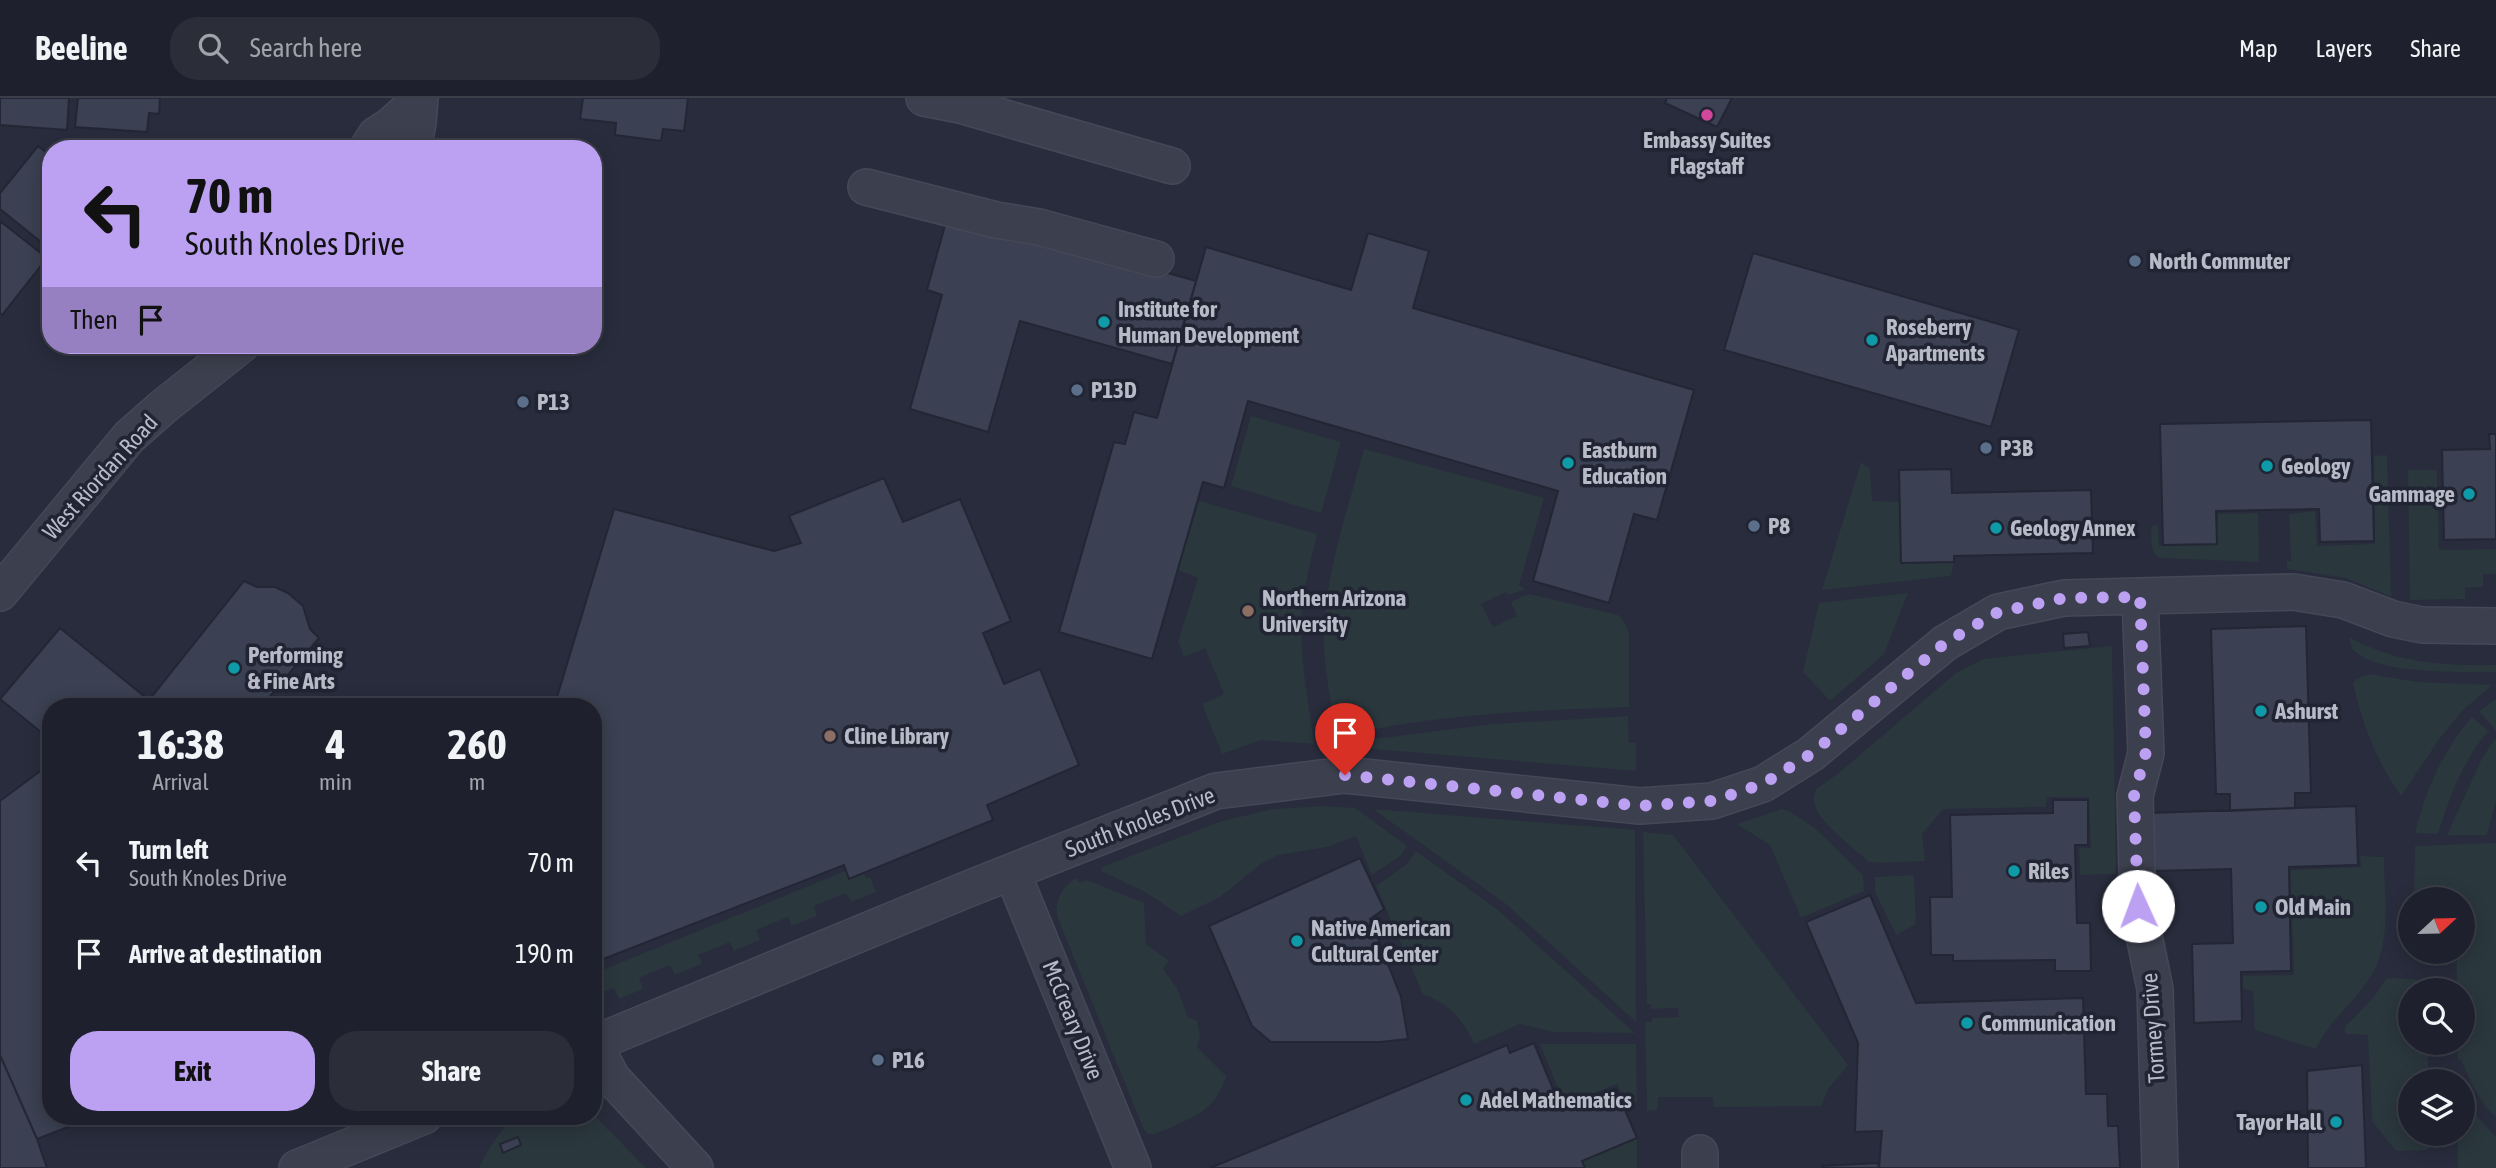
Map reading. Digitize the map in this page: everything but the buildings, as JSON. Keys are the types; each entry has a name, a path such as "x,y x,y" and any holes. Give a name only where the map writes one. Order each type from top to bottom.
{"street":[{"path":"924,98 960,105 1172,166"},
{"path":"373,140 420,99"},
{"path":"413,140 420,99"},
{"path":"866,187 996,220 1039,227 1156,259"},
{"name":"West Riordan Road","path":"0,593 129,437 230,354"},
{"name":"South Knoles Drive","path":"602,1041 1216,791 1345,775 1640,806 1712,801 1763,784 1811,754 1945,643 1998,612 2064,598 2293,593 2343,600 2393,620 2422,625 2496,626"},
{"name":"Tormey Drive","path":"2140,597 2146,752 2134,796 2138,906 2155,989 2160,1168"},
{"name":"McCreary Drive","path":"1012,872 1133,1168"},
{"path":"602,1059 612,1078 695,1168"},
{"path":"297,1168 402,1125"}],"shaded area":[{"path":"1251,416 1341,442 1321,513 1231,486"},
{"path":"1364,449 1544,498 1519,585 1525,589 1509,595 1506,592 1481,604 1493,627 1517,616 1511,602 1529,594 1618,615 1629,633 1629,707 1450,718 1384,727 1339,739 1336,735 1324,644 1327,594 1337,545"},
{"path":"2387,455 2391,597 2346,578 2287,569 2287,561 2291,561 2289,514 2315,511 2317,546 2375,544 2374,456"},
{"path":"1861,462 1870,469 1872,501 1900,502 1901,563 1954,562 1951,576 1822,590"},
{"path":"2408,470 2437,470 2439,550 2496,549 2496,574 2483,574 2483,587 2465,587 2465,599 2410,600"},
{"path":"1199,501 1317,534 1305,590 1301,625 1314,744 1261,740 1222,754 1202,704 1224,694 1205,648 1184,657 1178,641 1198,578 1178,570"},
{"path":"2258,513 2259,562 2160,558 2153,548 2151,526 2158,525 2159,546 2218,545 2218,514"},
{"path":"1908,593 1884,654 1830,701 1803,672 1819,603"},
{"path":"2349,637 2402,658 2458,665 2496,665 2496,672 2420,670 2379,664 2352,649"},
{"path":"2112,646 2116,874 2080,875 2079,848 2091,848 2089,797 2047,797 2046,807 1943,809 1922,834 1925,861 1869,862 1818,813 1814,802 1816,789 1840,772 1956,673 1983,659"},
{"path":"2370,674 2417,682 2492,685 2463,710 2440,738 2401,796 2371,742 2353,684 2356,679"},
{"path":"2496,699 2496,731 2479,711"},
{"path":"1628,716 1629,743 1636,743 1636,771 1349,747 1374,739 1493,724"},
{"path":"2472,717 2488,731 2458,780 2438,834 2415,833 2436,772"},
{"path":"2496,738 2496,801 2487,835 2447,835 2482,758"},
{"path":"1323,806 1355,808 1407,846 1400,856 1372,875 1356,836 1327,847 1278,855 1262,863 1220,897 1181,916 1145,892 1101,871 1102,867 1222,821 1273,809"},
{"path":"1373,809 1635,830 1636,1022 1506,904"},
{"path":"1782,809 1814,828 1863,875 1864,891 1801,918 1770,845 1737,824"},
{"path":"1643,832 1673,835 1848,1065 1829,1088 1821,1106 1714,1107 1713,1097 1658,1097 1657,1110 1647,1111 1645,1022 1652,1022 1652,1018 1679,1017 1678,1008 1651,1009 1651,1004 1647,1004"},
{"path":"2496,843 2496,1117 2475,1089 2475,1069 2465,1069 2458,1059 2458,1055 2475,1055 2475,978 2457,978 2457,964 2475,964 2475,887 2414,887 2415,846"},
{"path":"1416,851 1498,910 1635,1033 1554,1032 1520,1024 1474,1044 1454,1013 1423,994 1376,886 1407,864"},
{"path":"2360,856 2384,857 2386,920 2377,965 2369,979 2328,1029 2316,1049 2255,1030 2253,991 2243,989 2243,976 2294,975 2290,870 2361,867"},
{"path":"860,865 866,878 870,877 876,892 851,902 846,893 814,906 817,916 792,926 788,917 756,930 760,940 734,951 730,942 698,955 702,964 675,975 670,965 639,978 643,989 619,999 614,988 602,993 602,970"},
{"path":"1914,875 1916,924 1896,935 1875,892 1875,877"},
{"path":"1075,878 1081,883 1087,880 1144,903 1146,944 1169,961 1163,969 1177,988 1188,1017 1197,1021 1200,1036 1197,1047 1226,1076 1221,1089 1208,1107 1199,1114 1155,1134 1148,1134 1143,1128 1057,916 1060,895"},
{"path":"2398,978 2398,1055 2428,1055 2428,1069 2398,1069 2398,1146 2428,1146 2428,1150 2396,1151 2372,1121 2368,1035 2347,1034 2344,1031 2386,979"},
{"path":"1540,1044 1636,1044 1637,1101 1627,1106 1617,1084 1565,1105"},
{"path":"2475,1114 2496,1137 2496,1168 2458,1168 2458,1146 2475,1146"},
{"path":"602,1123 646,1168 479,1168 490,1146 507,1126"},
{"path":"1637,1138 1637,1168 1585,1168 1582,1161"}],"place":[{"name":"Embassy Suites Flagstaff","path":"1707,115"},
{"name":"North Commuter","path":"2135,261"},
{"name":"Institute for Human Development","path":"1104,322"},
{"name":"Roseberry Apartments","path":"1872,340"},
{"name":"P13D","path":"1077,390"},
{"name":"P13","path":"523,402"},
{"name":"P3B","path":"1986,448"},
{"name":"Eastburn Education","path":"1568,463"},
{"name":"Geology","path":"2267,466"},
{"name":"Gammage","path":"2469,494"},
{"name":"P8","path":"1754,526"},
{"name":"Geology Annex","path":"1996,528"},
{"name":"Northern Arizona University","path":"1248,611"},
{"name":"Performing & Fine Arts","path":"234,668"},
{"name":"Ashurst","path":"2261,711"},
{"name":"Cline Library","path":"830,736"},
{"name":"Riles","path":"2014,871"},
{"name":"Old Main","path":"2261,907"},
{"name":"Native American Cultural Center","path":"1297,941"},
{"name":"Communication","path":"1967,1023"},
{"name":"P16","path":"878,1060"},
{"name":"Adel Mathematics","path":"1466,1100"},
{"name":"Tayor Hall","path":"2336,1122"}],"route":[{"path":"1345,775 1640,806 1712,801 1763,784 1811,754 1945,643 1998,612 2064,598 2140,597 2146,752 2134,796 2138,906"}]}
